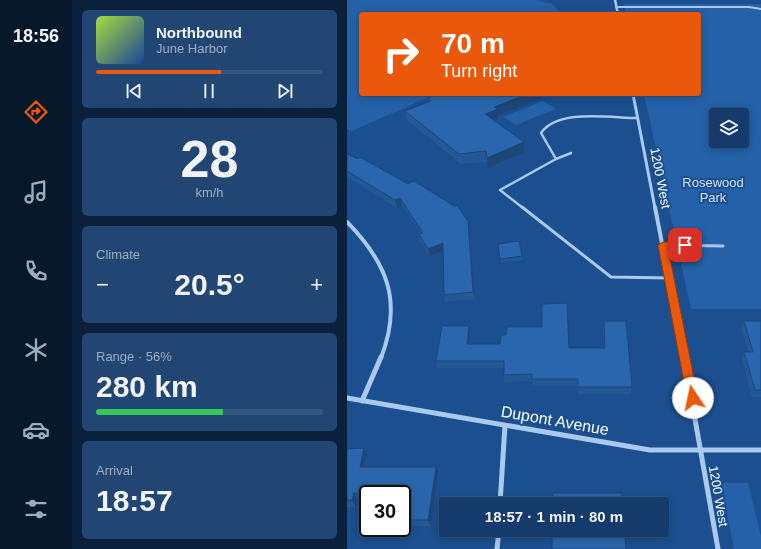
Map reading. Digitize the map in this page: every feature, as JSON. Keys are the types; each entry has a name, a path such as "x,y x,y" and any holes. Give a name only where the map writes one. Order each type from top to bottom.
{"street":[{"path":"615,0 617,12"},
{"name":"1200 West","path":"633,96 699,428 704,477 718,549"},
{"path":"347,222 376,255 383,269 390,298 390,326 387,340 372,382 363,401"},
{"name":"Dupont Avenue","path":"347,398 651,450 761,450"},
{"path":"500,497 505,425"},
{"path":"497,549 498,537"}],"lane":[{"path":"616,7 749,7 761,9"},
{"path":"556,159 541,133 544,127 555,121 571,118 638,118"},
{"path":"571,153 556,159 500,190 611,277 669,278"},
{"path":"663,245 723,246"}],"green space":[{"path":"347,0 537,0 552,4 559,12 359,12 359,96 431,96 352,131 347,129"},
{"name":"Rosewood Park","path":"624,4 761,4 761,309 691,309 644,96 701,96 701,12 626,12"},
{"path":"543,101 556,109 516,125 503,117"},
{"path":"721,483 748,483 761,536 761,549 734,549"}],"building":[{"path":"433,96 523,96 494,107 498,109 485,114 524,142 487,158 486,151 459,154 405,111 431,101 427,98"},
{"path":"347,154 358,159 360,157 408,184 414,181 454,206 457,206 468,221 473,292 444,295 443,243 428,249 419,234 423,233 400,198 395,200 347,171"},
{"path":"519,241 522,256 500,259 498,244"},
{"path":"567,303 569,348 605,348 604,321 626,321 632,387 578,387 578,379 532,379 532,374 504,375 504,361 436,361 442,326 469,326 467,344 500,344 501,335 506,335 507,327 542,327 542,304"},
{"path":"744,321 761,321 761,390 755,390 744,352 753,352"},
{"path":"364,448 360,467 436,467 428,520 411,520 411,485 359,485 359,493 354,493 352,500 347,500 347,449"},
{"path":"553,493 621,493 621,497 553,497"},
{"path":"552,537 625,537 626,549 552,549"}],"route":[{"path":"685,245 663,245 693,398"}]}
